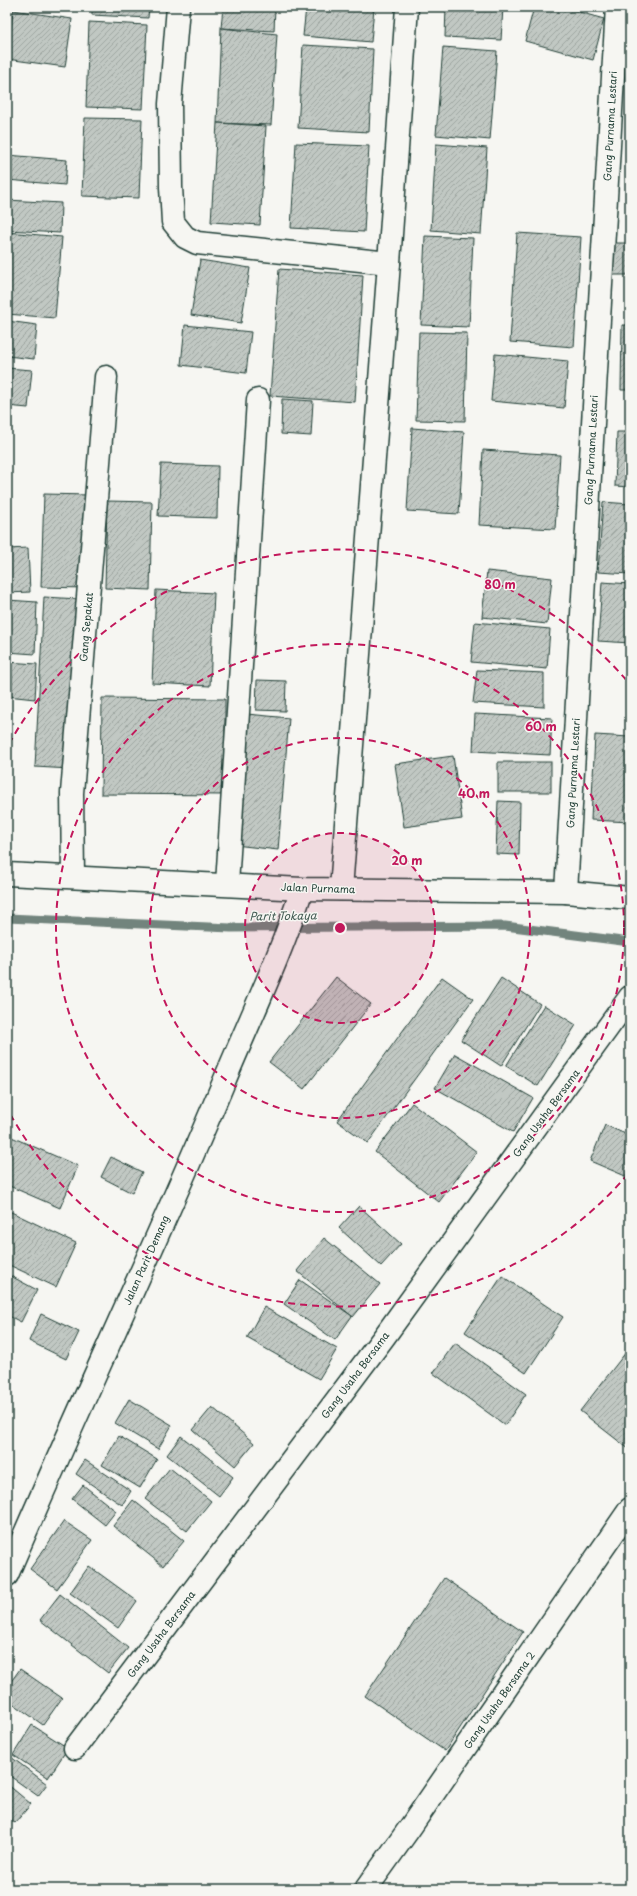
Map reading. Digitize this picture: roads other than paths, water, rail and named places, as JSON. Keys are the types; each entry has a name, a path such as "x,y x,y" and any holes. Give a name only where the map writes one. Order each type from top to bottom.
{"street":[{"path":"178,7 170,104 171,187 173,222 181,234 197,243 390,263"},
{"path":"341,889 390,263 407,7"},
{"name":"Gang Purnama Lestari","path":"566,892 617,7"},
{"name":"Gang Sepakat","path":"74,876 72,793 106,377"},
{"path":"227,884 258,400"},
{"name":"Jalan Purnama","path":"7,874 227,884 299,898 341,889 566,892 630,898"},
{"name":"Jalan Parit Demang","path":"7,1576 58,1456 184,1176 282,943 299,898"},
{"name":"Gang Usaha Bersama","path":"75,1748 384,1337 630,997"},
{"name":"Gang Usaha Bersama 2","path":"366,1889 630,1509"}],"waterway":[{"name":"Parit Tokaya","path":"7,918 231,928 505,926 630,942"}]}
